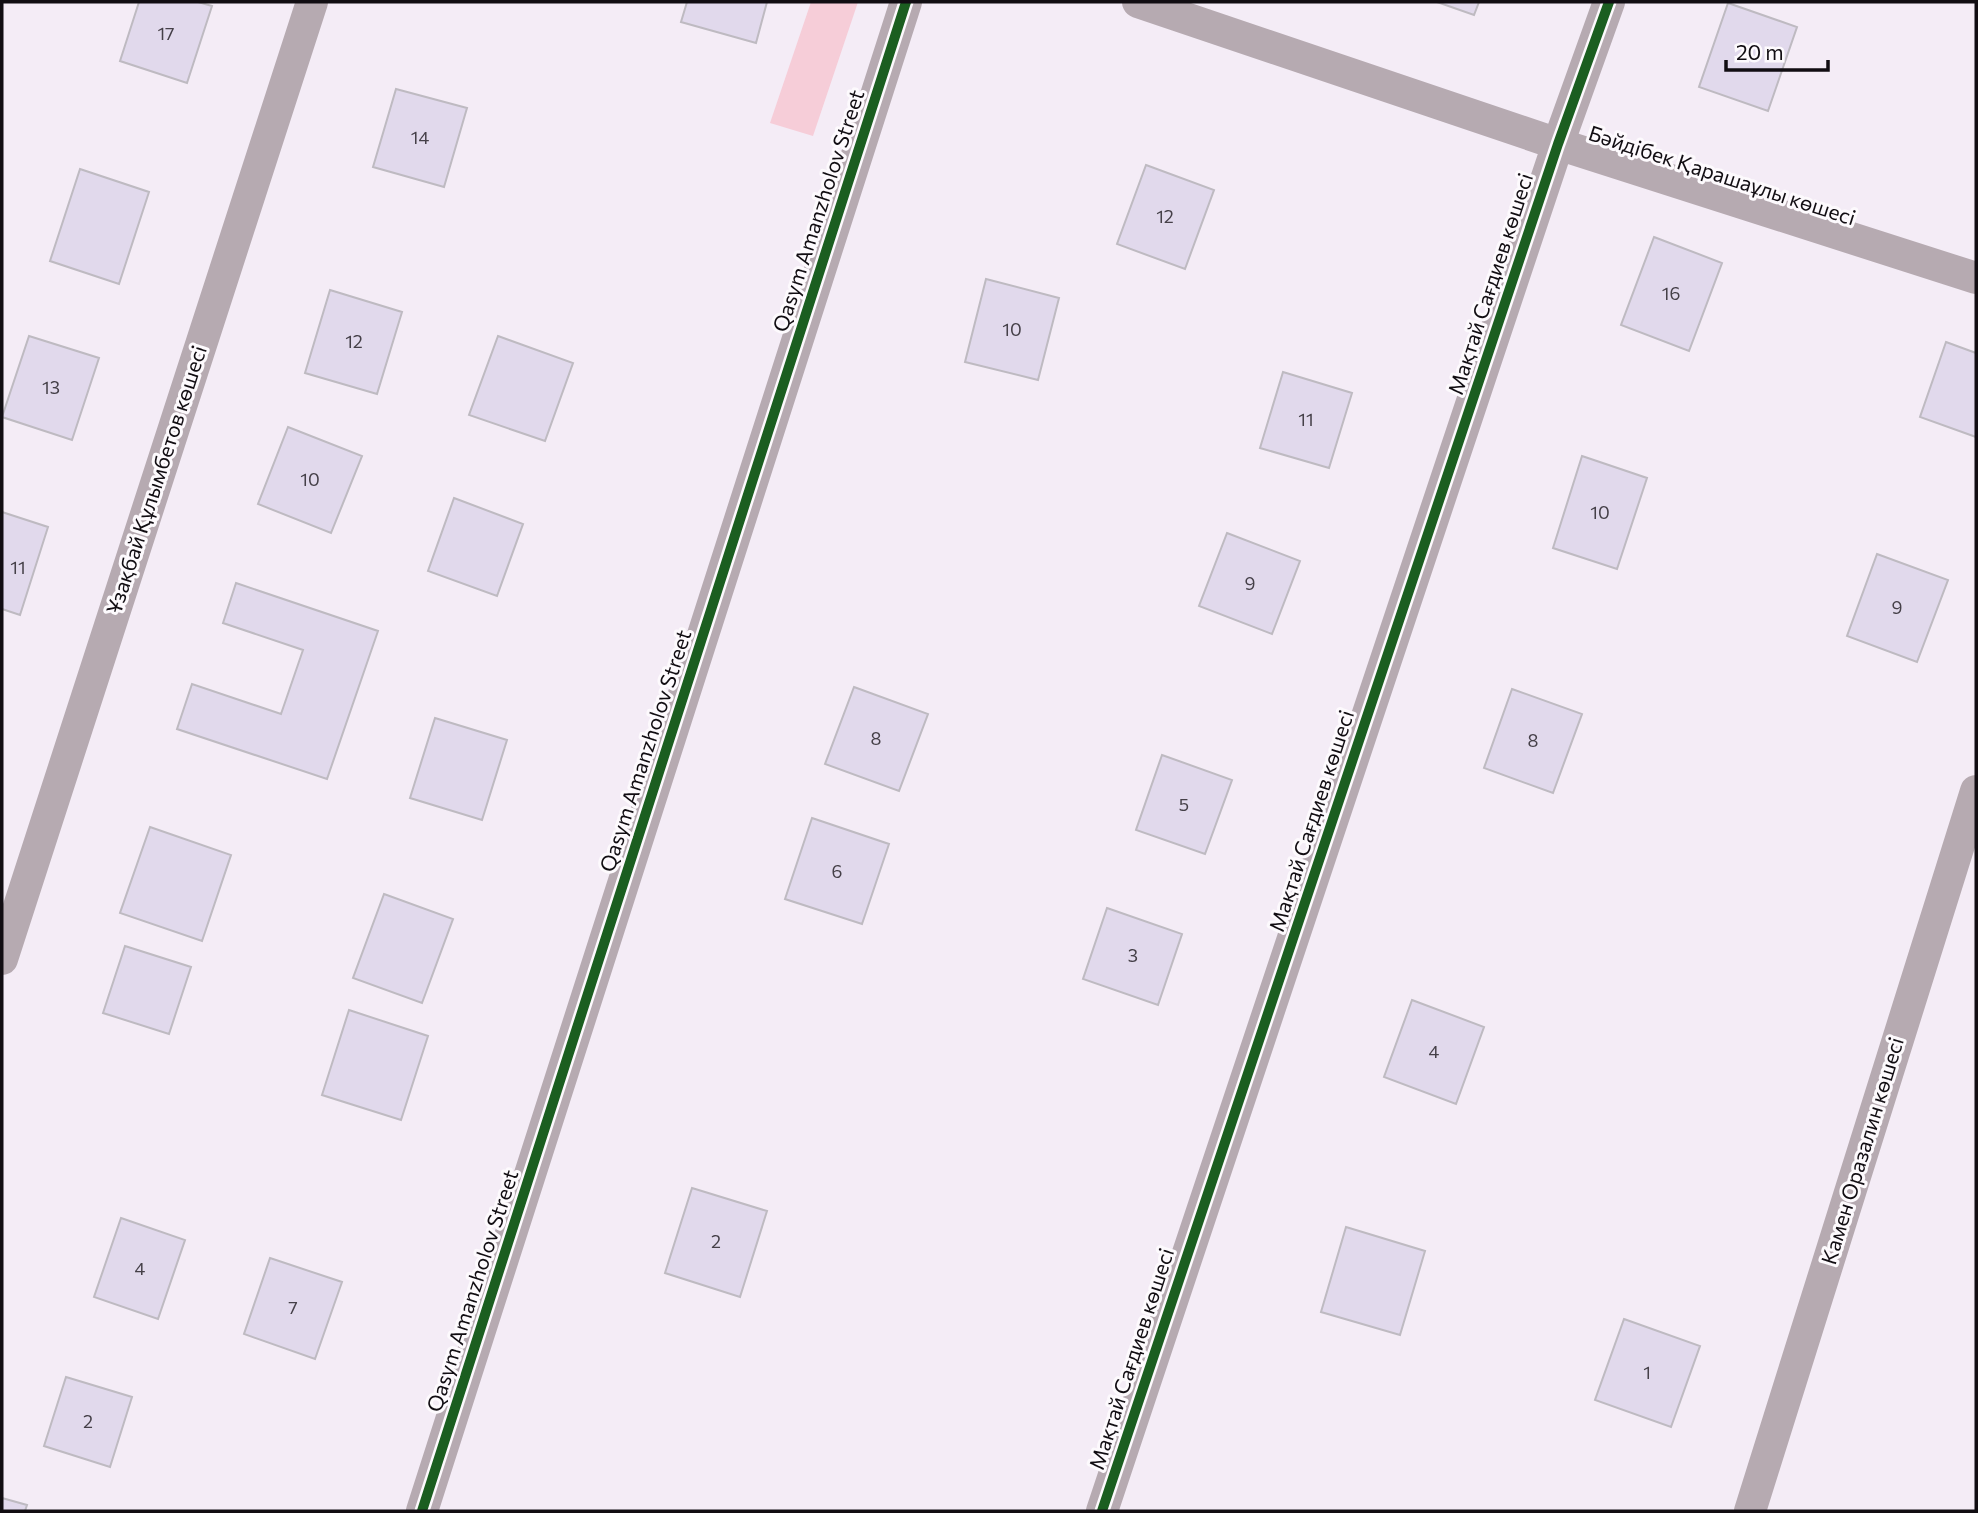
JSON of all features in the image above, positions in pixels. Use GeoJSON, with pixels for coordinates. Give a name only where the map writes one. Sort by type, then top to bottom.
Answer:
{"type":"FeatureCollection","features":[{"type":"Feature","properties":{"kind":"street","name":"Ұзақбай Құлымбетов көшесі"},"geometry":{"type":"LineString","coordinates":[[2,959],[312,2]]}},
{"type":"Feature","properties":{"kind":"street","name":"Qasym Amanzholov Street"},"geometry":{"type":"LineString","coordinates":[[422,1511],[906,2]]}},
{"type":"Feature","properties":{"kind":"street","name":"Бәйдібек Қарашаұлы көшесі"},"geometry":{"type":"LineString","coordinates":[[1138,2],[1558,144],[1976,278]]}},
{"type":"Feature","properties":{"kind":"street","name":"Мақтай Сағдиев көшесі"},"geometry":{"type":"LineString","coordinates":[[1102,1511],[1558,144],[1608,2]]}},
{"type":"Feature","properties":{"kind":"street","name":"Камен Оразалин көшесі"},"geometry":{"type":"LineString","coordinates":[[1750,1511],[1976,791]]}},
{"type":"Feature","properties":{"kind":"shaded area"},"geometry":{"type":"Polygon","coordinates":[[[811,2],[858,2],[813,136],[770,123],[811,2]]]}},
{"type":"Feature","properties":{"kind":"building"},"geometry":{"type":"Polygon","coordinates":[[[139,2],[198,2],[212,6],[187,83],[120,61],[139,2]]]}},
{"type":"Feature","properties":{"kind":"building"},"geometry":{"type":"Polygon","coordinates":[[[687,2],[767,2],[756,43],[681,22],[687,2]]]}},
{"type":"Feature","properties":{"kind":"building"},"geometry":{"type":"Polygon","coordinates":[[[1437,2],[1479,2],[1474,15],[1437,2]]]}},
{"type":"Feature","properties":{"kind":"building"},"geometry":{"type":"Polygon","coordinates":[[[1728,3],[1797,27],[1768,111],[1699,87],[1728,3]]]}},
{"type":"Feature","properties":{"kind":"building"},"geometry":{"type":"Polygon","coordinates":[[[396,89],[467,108],[444,187],[373,167],[396,89]]]}},
{"type":"Feature","properties":{"kind":"building"},"geometry":{"type":"Polygon","coordinates":[[[1146,165],[1214,190],[1185,269],[1117,244],[1146,165]]]}},
{"type":"Feature","properties":{"kind":"building"},"geometry":{"type":"Polygon","coordinates":[[[80,169],[149,192],[119,284],[50,261],[80,169]]]}},
{"type":"Feature","properties":{"kind":"building"},"geometry":{"type":"Polygon","coordinates":[[[1654,237],[1722,263],[1689,351],[1621,325],[1654,237]]]}},
{"type":"Feature","properties":{"kind":"building"},"geometry":{"type":"Polygon","coordinates":[[[986,279],[1059,298],[1038,380],[965,362],[986,279]]]}},
{"type":"Feature","properties":{"kind":"building"},"geometry":{"type":"Polygon","coordinates":[[[330,290],[402,312],[377,394],[305,373],[330,290]]]}},
{"type":"Feature","properties":{"kind":"building"},"geometry":{"type":"Polygon","coordinates":[[[29,336],[99,358],[72,440],[2,417],[29,336]]]}},
{"type":"Feature","properties":{"kind":"building"},"geometry":{"type":"Polygon","coordinates":[[[498,336],[573,363],[545,441],[469,415],[498,336]]]}},
{"type":"Feature","properties":{"kind":"building"},"geometry":{"type":"Polygon","coordinates":[[[1946,342],[1976,353],[1976,437],[1920,417],[1946,342]]]}},
{"type":"Feature","properties":{"kind":"building"},"geometry":{"type":"Polygon","coordinates":[[[1283,372],[1352,393],[1329,468],[1260,448],[1283,372]]]}},
{"type":"Feature","properties":{"kind":"building"},"geometry":{"type":"Polygon","coordinates":[[[288,427],[362,456],[331,533],[258,504],[288,427]]]}},
{"type":"Feature","properties":{"kind":"building"},"geometry":{"type":"Polygon","coordinates":[[[1582,456],[1647,478],[1617,569],[1553,548],[1582,456]]]}},
{"type":"Feature","properties":{"kind":"building"},"geometry":{"type":"Polygon","coordinates":[[[454,498],[523,524],[497,596],[428,571],[454,498]]]}},
{"type":"Feature","properties":{"kind":"building"},"geometry":{"type":"Polygon","coordinates":[[[2,512],[48,527],[20,615],[2,609],[2,512]]]}},
{"type":"Feature","properties":{"kind":"building"},"geometry":{"type":"Polygon","coordinates":[[[1227,533],[1300,561],[1272,634],[1199,606],[1227,533]]]}},
{"type":"Feature","properties":{"kind":"building"},"geometry":{"type":"Polygon","coordinates":[[[1877,554],[1948,580],[1917,662],[1847,636],[1877,554]]]}},
{"type":"Feature","properties":{"kind":"building"},"geometry":{"type":"Polygon","coordinates":[[[236,583],[378,631],[327,779],[177,729],[192,684],[281,714],[303,650],[223,623],[236,583]]]}},
{"type":"Feature","properties":{"kind":"building"},"geometry":{"type":"Polygon","coordinates":[[[854,687],[928,714],[899,791],[825,764],[854,687]]]}},
{"type":"Feature","properties":{"kind":"building"},"geometry":{"type":"Polygon","coordinates":[[[1512,689],[1582,714],[1553,793],[1484,768],[1512,689]]]}},
{"type":"Feature","properties":{"kind":"building"},"geometry":{"type":"Polygon","coordinates":[[[435,718],[507,740],[482,820],[410,798],[435,718]]]}},
{"type":"Feature","properties":{"kind":"building"},"geometry":{"type":"Polygon","coordinates":[[[1162,755],[1232,780],[1205,854],[1136,830],[1162,755]]]}},
{"type":"Feature","properties":{"kind":"building"},"geometry":{"type":"Polygon","coordinates":[[[812,818],[889,844],[862,924],[785,899],[812,818]]]}},
{"type":"Feature","properties":{"kind":"building"},"geometry":{"type":"Polygon","coordinates":[[[150,827],[231,855],[202,941],[120,913],[150,827]]]}},
{"type":"Feature","properties":{"kind":"building"},"geometry":{"type":"Polygon","coordinates":[[[384,894],[453,919],[422,1003],[353,978],[384,894]]]}},
{"type":"Feature","properties":{"kind":"building"},"geometry":{"type":"Polygon","coordinates":[[[1107,908],[1182,934],[1158,1005],[1083,979],[1107,908]]]}},
{"type":"Feature","properties":{"kind":"building"},"geometry":{"type":"Polygon","coordinates":[[[125,946],[191,967],[169,1034],[103,1013],[125,946]]]}},
{"type":"Feature","properties":{"kind":"building"},"geometry":{"type":"Polygon","coordinates":[[[1412,1000],[1484,1027],[1456,1104],[1384,1077],[1412,1000]]]}},
{"type":"Feature","properties":{"kind":"building"},"geometry":{"type":"Polygon","coordinates":[[[349,1010],[428,1036],[401,1120],[322,1095],[349,1010]]]}},
{"type":"Feature","properties":{"kind":"building"},"geometry":{"type":"Polygon","coordinates":[[[692,1188],[767,1211],[740,1297],[665,1273],[692,1188]]]}},
{"type":"Feature","properties":{"kind":"building"},"geometry":{"type":"Polygon","coordinates":[[[121,1218],[185,1240],[158,1319],[94,1297],[121,1218]]]}},
{"type":"Feature","properties":{"kind":"building"},"geometry":{"type":"Polygon","coordinates":[[[1346,1227],[1425,1251],[1400,1335],[1321,1312],[1346,1227]]]}},
{"type":"Feature","properties":{"kind":"building"},"geometry":{"type":"Polygon","coordinates":[[[270,1258],[342,1282],[315,1359],[244,1334],[270,1258]]]}},
{"type":"Feature","properties":{"kind":"building"},"geometry":{"type":"Polygon","coordinates":[[[1624,1319],[1700,1346],[1671,1427],[1595,1400],[1624,1319]]]}},
{"type":"Feature","properties":{"kind":"building"},"geometry":{"type":"Polygon","coordinates":[[[66,1377],[132,1397],[110,1467],[44,1446],[66,1377]]]}},
{"type":"Feature","properties":{"kind":"building"},"geometry":{"type":"Polygon","coordinates":[[[2,1498],[27,1505],[25,1511],[2,1511],[2,1498]]]}},
{"type":"Feature","properties":{"kind":"cycle path"},"geometry":{"type":"LineString","coordinates":[[422,1511],[906,2]]}},
{"type":"Feature","properties":{"kind":"cycle path"},"geometry":{"type":"LineString","coordinates":[[1102,1511],[1558,144],[1609,2]]}}]}
